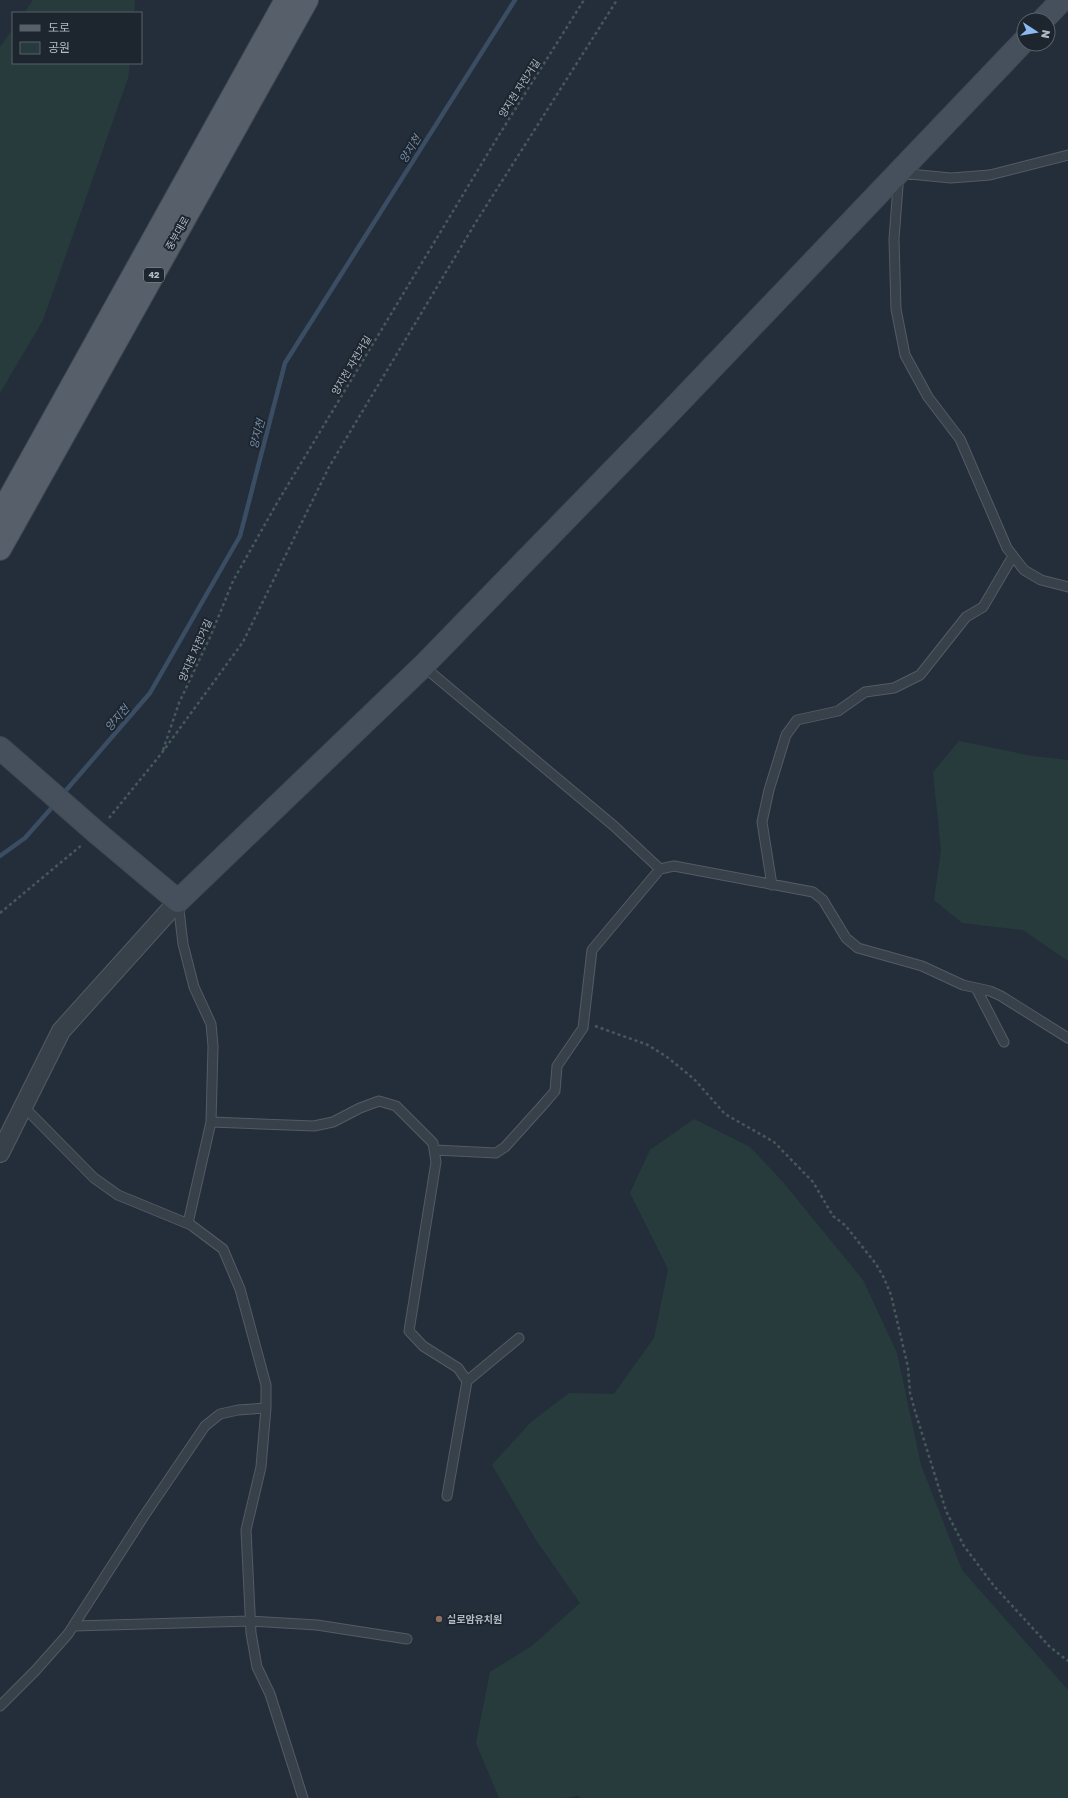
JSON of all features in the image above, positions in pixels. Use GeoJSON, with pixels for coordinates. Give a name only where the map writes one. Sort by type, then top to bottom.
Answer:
{"type":"FeatureCollection","features":[{"type":"Feature","properties":{"kind":"main road","name":"중부대로"},"geometry":{"type":"LineString","coordinates":[[0,516],[286,0]]}},
{"type":"Feature","properties":{"kind":"main road","name":"중부대로"},"geometry":{"type":"LineString","coordinates":[[0,549],[307,0]]}},
{"type":"Feature","properties":{"kind":"street"},"geometry":{"type":"LineString","coordinates":[[1051,12],[1062,0]]}},
{"type":"Feature","properties":{"kind":"street"},"geometry":{"type":"LineString","coordinates":[[0,1153],[61,1031],[178,901],[423,666],[899,173],[1016,49]]}},
{"type":"Feature","properties":{"kind":"street"},"geometry":{"type":"LineString","coordinates":[[0,748],[178,901]]}},
{"type":"Feature","properties":{"kind":"lane"},"geometry":{"type":"LineString","coordinates":[[1068,155],[990,176],[951,178],[899,173],[894,240],[896,309],[905,354],[928,397],[960,438],[1007,548],[1024,570],[1041,580],[1068,587]]}},
{"type":"Feature","properties":{"kind":"lane"},"geometry":{"type":"LineString","coordinates":[[772,884],[762,822],[769,790],[786,735],[797,720],[838,711],[864,692],[894,688],[920,675],[966,617],[983,607],[1013,556]]}},
{"type":"Feature","properties":{"kind":"lane"},"geometry":{"type":"LineString","coordinates":[[423,666],[614,826],[660,869]]}},
{"type":"Feature","properties":{"kind":"lane"},"geometry":{"type":"LineString","coordinates":[[435,1150],[496,1153],[505,1147],[555,1091],[557,1066],[583,1028],[592,950],[660,869],[674,866],[813,892],[823,900],[846,938],[858,948],[922,966],[963,985],[1001,996],[1068,1038]]}},
{"type":"Feature","properties":{"kind":"lane"},"geometry":{"type":"LineString","coordinates":[[178,901],[182,944],[194,987],[211,1024],[213,1046],[211,1122],[188,1223]]}},
{"type":"Feature","properties":{"kind":"lane"},"geometry":{"type":"LineString","coordinates":[[976,988],[1004,1042]]}},
{"type":"Feature","properties":{"kind":"lane"},"geometry":{"type":"LineString","coordinates":[[211,1122],[314,1126],[333,1122],[360,1108],[379,1101],[396,1106],[433,1143],[436,1162],[409,1331],[423,1346],[458,1368],[468,1381]]}},
{"type":"Feature","properties":{"kind":"lane"},"geometry":{"type":"LineString","coordinates":[[23,1106],[94,1178],[118,1195],[188,1223],[223,1249],[240,1289],[266,1385],[267,1418],[261,1467],[246,1530],[250,1621],[257,1667],[270,1694],[303,1798]]}},
{"type":"Feature","properties":{"kind":"lane"},"geometry":{"type":"LineString","coordinates":[[447,1496],[468,1381],[519,1338]]}},
{"type":"Feature","properties":{"kind":"lane"},"geometry":{"type":"LineString","coordinates":[[0,1706],[36,1670],[74,1626],[144,1516],[205,1426],[220,1414],[238,1410],[266,1408]]}},
{"type":"Feature","properties":{"kind":"lane"},"geometry":{"type":"LineString","coordinates":[[74,1626],[250,1621],[317,1625],[407,1639]]}},
{"type":"Feature","properties":{"kind":"path","name":"양지천 자전거길"},"geometry":{"type":"LineString","coordinates":[[161,754],[179,703],[211,635],[233,581],[277,503],[499,135],[584,0]]}},
{"type":"Feature","properties":{"kind":"path"},"geometry":{"type":"LineString","coordinates":[[0,913],[93,829],[161,754],[243,642],[329,467],[476,222],[617,0]]}},
{"type":"Feature","properties":{"kind":"path"},"geometry":{"type":"LineString","coordinates":[[583,1022],[648,1045],[667,1057],[694,1079],[725,1114],[774,1142],[813,1182],[833,1216],[844,1225],[876,1264],[891,1295],[908,1367],[910,1393],[946,1511],[964,1546],[994,1586],[1050,1647],[1068,1661]]}},
{"type":"Feature","properties":{"kind":"green space"},"geometry":{"type":"Polygon","coordinates":[[[33,0],[135,0],[134,12],[25,12],[33,0]]]}},
{"type":"Feature","properties":{"kind":"green space"},"geometry":{"type":"Polygon","coordinates":[[[12,30],[12,64],[130,64],[128,78],[43,320],[0,393],[0,47],[12,30]]]}},
{"type":"Feature","properties":{"kind":"green space"},"geometry":{"type":"Polygon","coordinates":[[[959,741],[1032,756],[1068,760],[1068,961],[1023,930],[962,923],[934,900],[941,850],[933,772],[959,741]]]}},
{"type":"Feature","properties":{"kind":"green space"},"geometry":{"type":"Polygon","coordinates":[[[694,1119],[750,1147],[782,1181],[863,1280],[897,1353],[921,1465],[962,1570],[1068,1690],[1068,1798],[580,1798],[578,1796],[565,1798],[499,1798],[476,1743],[490,1672],[532,1646],[580,1603],[536,1540],[492,1465],[530,1423],[569,1393],[614,1394],[654,1338],[668,1269],[630,1193],[650,1150],[694,1119]]]}},
{"type":"Feature","properties":{"kind":"waterway","name":"양지천"},"geometry":{"type":"LineString","coordinates":[[62,795],[150,693],[240,536],[285,363],[515,0]]}},
{"type":"Feature","properties":{"kind":"waterway","name":"양지천"},"geometry":{"type":"LineString","coordinates":[[0,856],[25,838],[55,804]]}},
{"type":"Feature","properties":{"kind":"place","name":"실로암유치원"},"geometry":{"type":"Point","coordinates":[439,1619]}}]}
